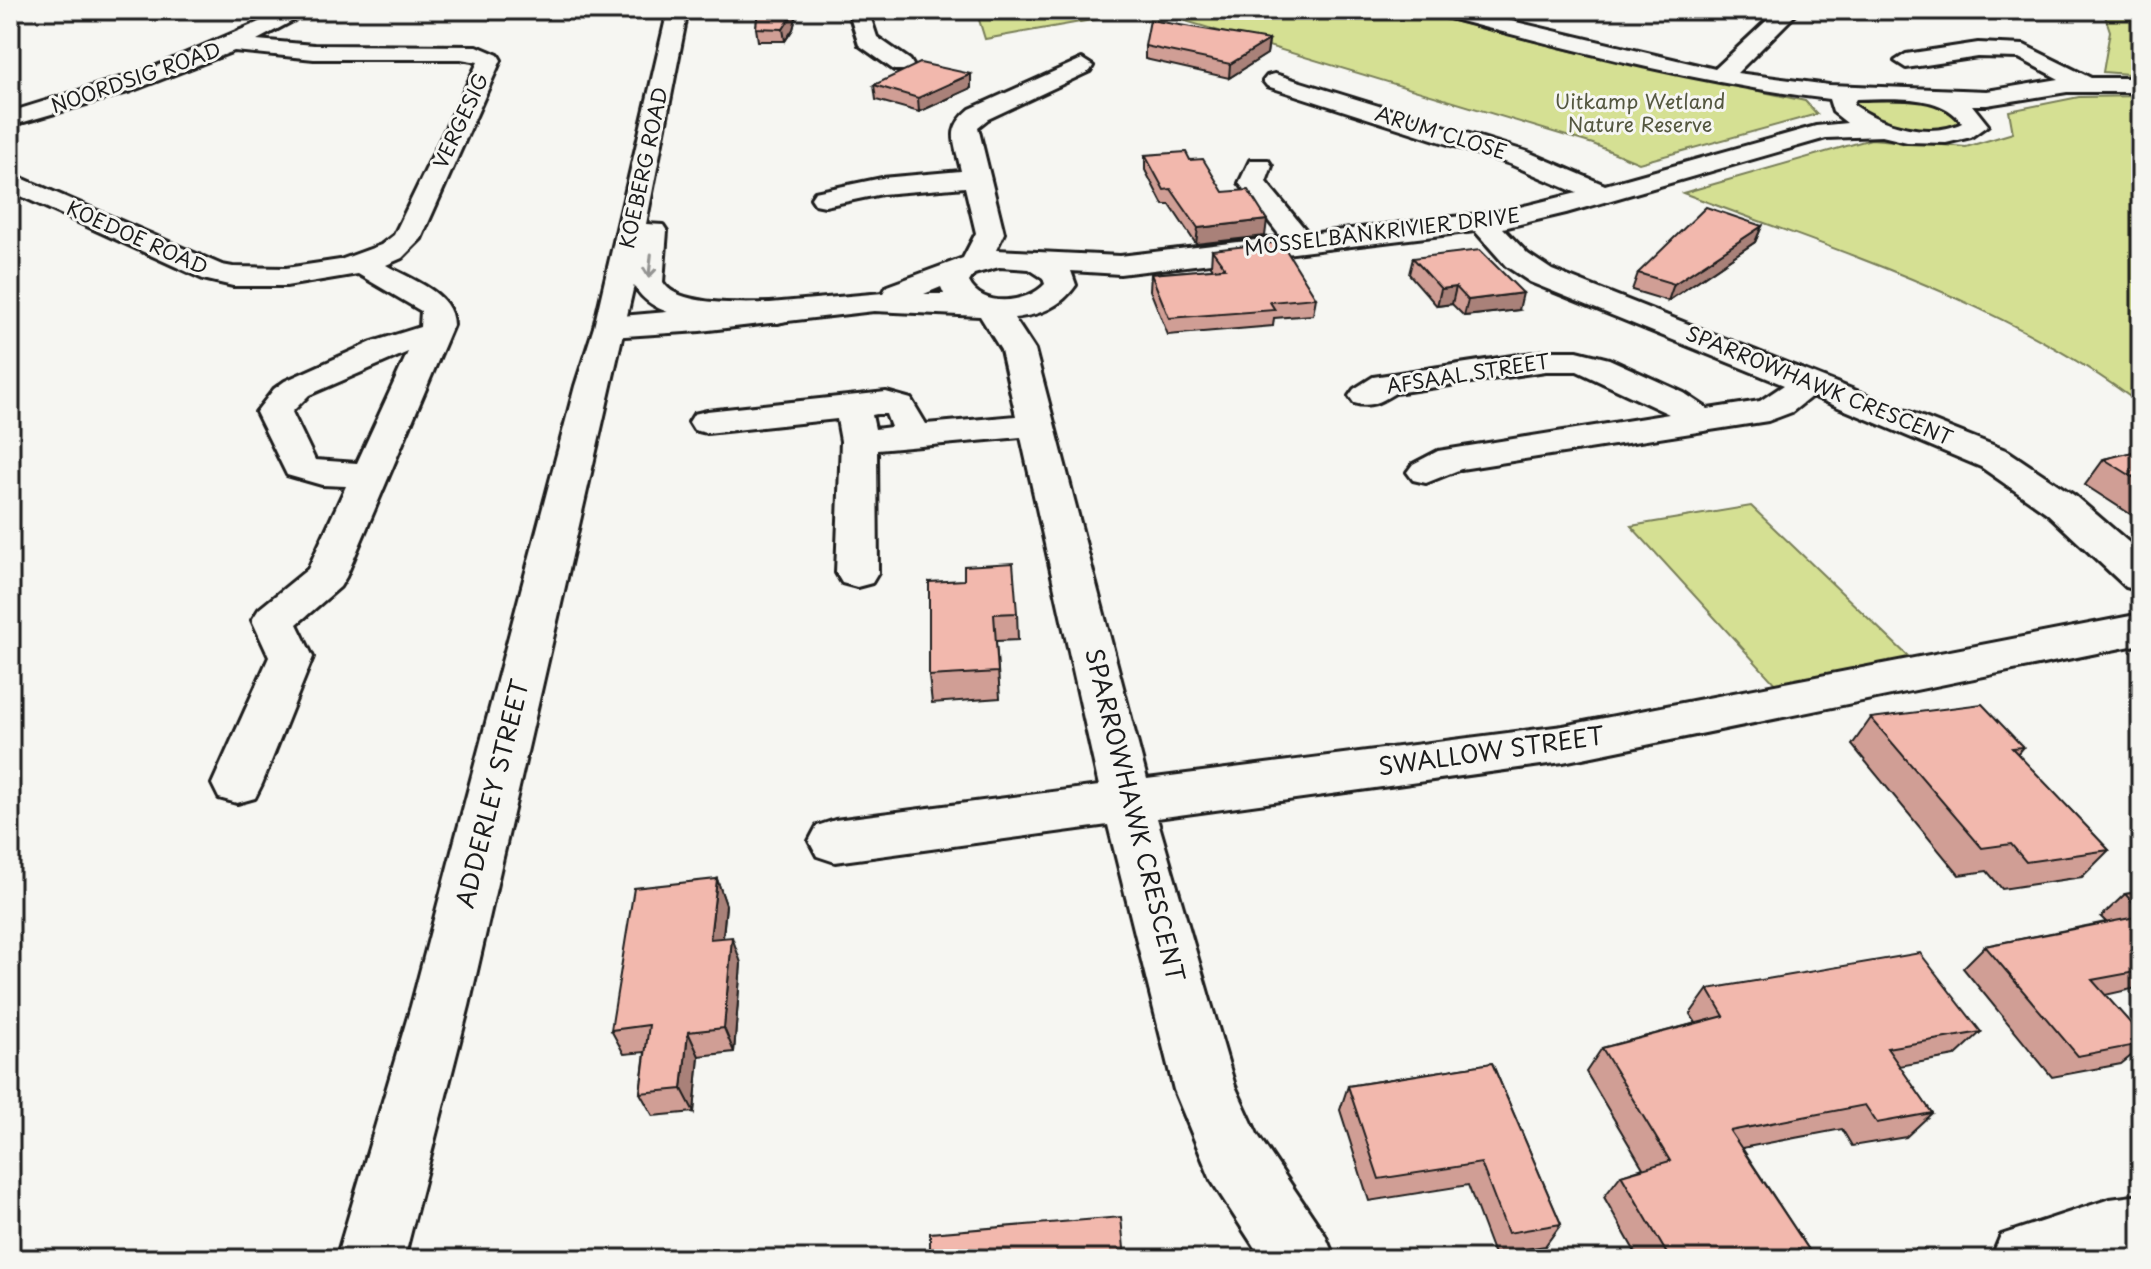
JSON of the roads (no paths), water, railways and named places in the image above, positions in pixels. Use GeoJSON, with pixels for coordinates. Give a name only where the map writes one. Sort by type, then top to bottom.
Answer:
{"type":"FeatureCollection","features":[{"type":"Feature","properties":{"kind":"street","name":"NOORDSIG ROAD"},"geometry":{"type":"LineString","coordinates":[[10,119],[123,86],[235,45],[303,10]]}},
{"type":"Feature","properties":{"kind":"street"},"geometry":{"type":"LineString","coordinates":[[678,10],[686,10]]}},
{"type":"Feature","properties":{"kind":"street","name":"KOEBERG ROAD"},"geometry":{"type":"LineString","coordinates":[[610,327],[678,10]]}},
{"type":"Feature","properties":{"kind":"street"},"geometry":{"type":"LineString","coordinates":[[858,10],[867,40],[902,65]]}},
{"type":"Feature","properties":{"kind":"street"},"geometry":{"type":"LineString","coordinates":[[1441,10],[1585,47],[1730,67],[1766,84],[1846,105],[1893,91],[1979,107]]}},
{"type":"Feature","properties":{"kind":"street"},"geometry":{"type":"LineString","coordinates":[[1503,26],[1527,10]]}},
{"type":"Feature","properties":{"kind":"street"},"geometry":{"type":"LineString","coordinates":[[1730,67],[1790,10]]}},
{"type":"Feature","properties":{"kind":"street"},"geometry":{"type":"LineString","coordinates":[[1906,61],[2024,41],[2085,84]]}},
{"type":"Feature","properties":{"kind":"street","name":"VERGESIG"},"geometry":{"type":"LineString","coordinates":[[235,45],[314,52],[461,52],[477,53],[490,60],[406,239],[390,253],[363,265]]}},
{"type":"Feature","properties":{"kind":"street"},"geometry":{"type":"LineString","coordinates":[[1018,350],[1050,296],[1061,285],[1057,273],[1025,259],[990,233],[965,132],[969,121],[1082,66]]}},
{"type":"Feature","properties":{"kind":"street","name":"ARUM CLOSE"},"geometry":{"type":"LineString","coordinates":[[1275,81],[1519,158],[1603,194]]}},
{"type":"Feature","properties":{"kind":"street","name":"MOSSELBANKRIVIER DRIVE"},"geometry":{"type":"LineString","coordinates":[[874,302],[968,267],[1025,259],[1120,265],[1482,222],[1603,194],[1825,131],[1883,129],[1944,136],[1966,133],[1976,125],[1979,107],[2035,89],[2085,84],[2141,85]]}},
{"type":"Feature","properties":{"kind":"street","name":"MOSSELBANKRIVIER DRIVE"},"geometry":{"type":"LineString","coordinates":[[1825,131],[1846,105],[1883,129]]}},
{"type":"Feature","properties":{"kind":"street"},"geometry":{"type":"LineString","coordinates":[[1259,166],[1252,183],[1301,243]]}},
{"type":"Feature","properties":{"kind":"street"},"geometry":{"type":"LineString","coordinates":[[825,198],[866,186],[977,178]]}},
{"type":"Feature","properties":{"kind":"street","name":"KOEDOE ROAD"},"geometry":{"type":"LineString","coordinates":[[10,181],[223,276],[252,278],[363,265]]}},
{"type":"Feature","properties":{"kind":"street"},"geometry":{"type":"LineString","coordinates":[[639,199],[654,204],[656,209],[648,282],[655,296],[679,306],[699,309],[778,313]]}},
{"type":"Feature","properties":{"kind":"street","name":"SPARROWHAWK CRESCENT"},"geometry":{"type":"LineString","coordinates":[[1482,222],[1517,260],[1541,276],[2007,464],[2053,498],[2141,577]]}},
{"type":"Feature","properties":{"kind":"street"},"geometry":{"type":"LineString","coordinates":[[983,306],[954,288],[954,282],[968,267],[990,233]]}},
{"type":"Feature","properties":{"kind":"street"},"geometry":{"type":"LineString","coordinates":[[237,784],[291,657],[274,620],[325,577],[438,318],[433,305],[363,265]]}},
{"type":"Feature","properties":{"kind":"street","name":"MOSSELBANKRIVIER DRIVE"},"geometry":{"type":"LineString","coordinates":[[610,327],[874,302],[1013,309],[1120,265]]}},
{"type":"Feature","properties":{"kind":"street","name":"SPARROWHAWK CRESCENT"},"geometry":{"type":"LineString","coordinates":[[983,306],[1018,350],[1128,803],[1205,1090],[1218,1124],[1241,1168],[1301,1259]]}},
{"type":"Feature","properties":{"kind":"street","name":"ADDERLEY STREET"},"geometry":{"type":"LineString","coordinates":[[370,1259],[440,1006],[592,386],[610,327]]}},
{"type":"Feature","properties":{"kind":"street"},"geometry":{"type":"LineString","coordinates":[[368,475],[331,475],[309,472],[300,467],[274,412],[297,388],[384,349],[433,333]]}},
{"type":"Feature","properties":{"kind":"street","name":"AFSAAL STREET"},"geometry":{"type":"LineString","coordinates":[[1366,396],[1385,384],[1569,360],[1597,366],[1629,380],[1672,400],[1701,420]]}},
{"type":"Feature","properties":{"kind":"street"},"geometry":{"type":"LineString","coordinates":[[1426,472],[1451,459],[1768,410],[1780,405],[1808,382]]}},
{"type":"Feature","properties":{"kind":"street"},"geometry":{"type":"LineString","coordinates":[[707,422],[856,424],[911,435],[1037,425]]}},
{"type":"Feature","properties":{"kind":"street"},"geometry":{"type":"LineString","coordinates":[[856,424],[857,573]]}},
{"type":"Feature","properties":{"kind":"street","name":"SWALLOW STREET"},"geometry":{"type":"LineString","coordinates":[[835,841],[1563,744],[2141,629]]}},
{"type":"Feature","properties":{"kind":"street"},"geometry":{"type":"LineString","coordinates":[[2025,1259],[2110,1232],[2141,1228]]}},
{"type":"Feature","properties":{"kind":"park label","name":"Uitkamp Wetland Nature Reserve"},"geometry":{"type":"Point","coordinates":[1640,114]}}]}
